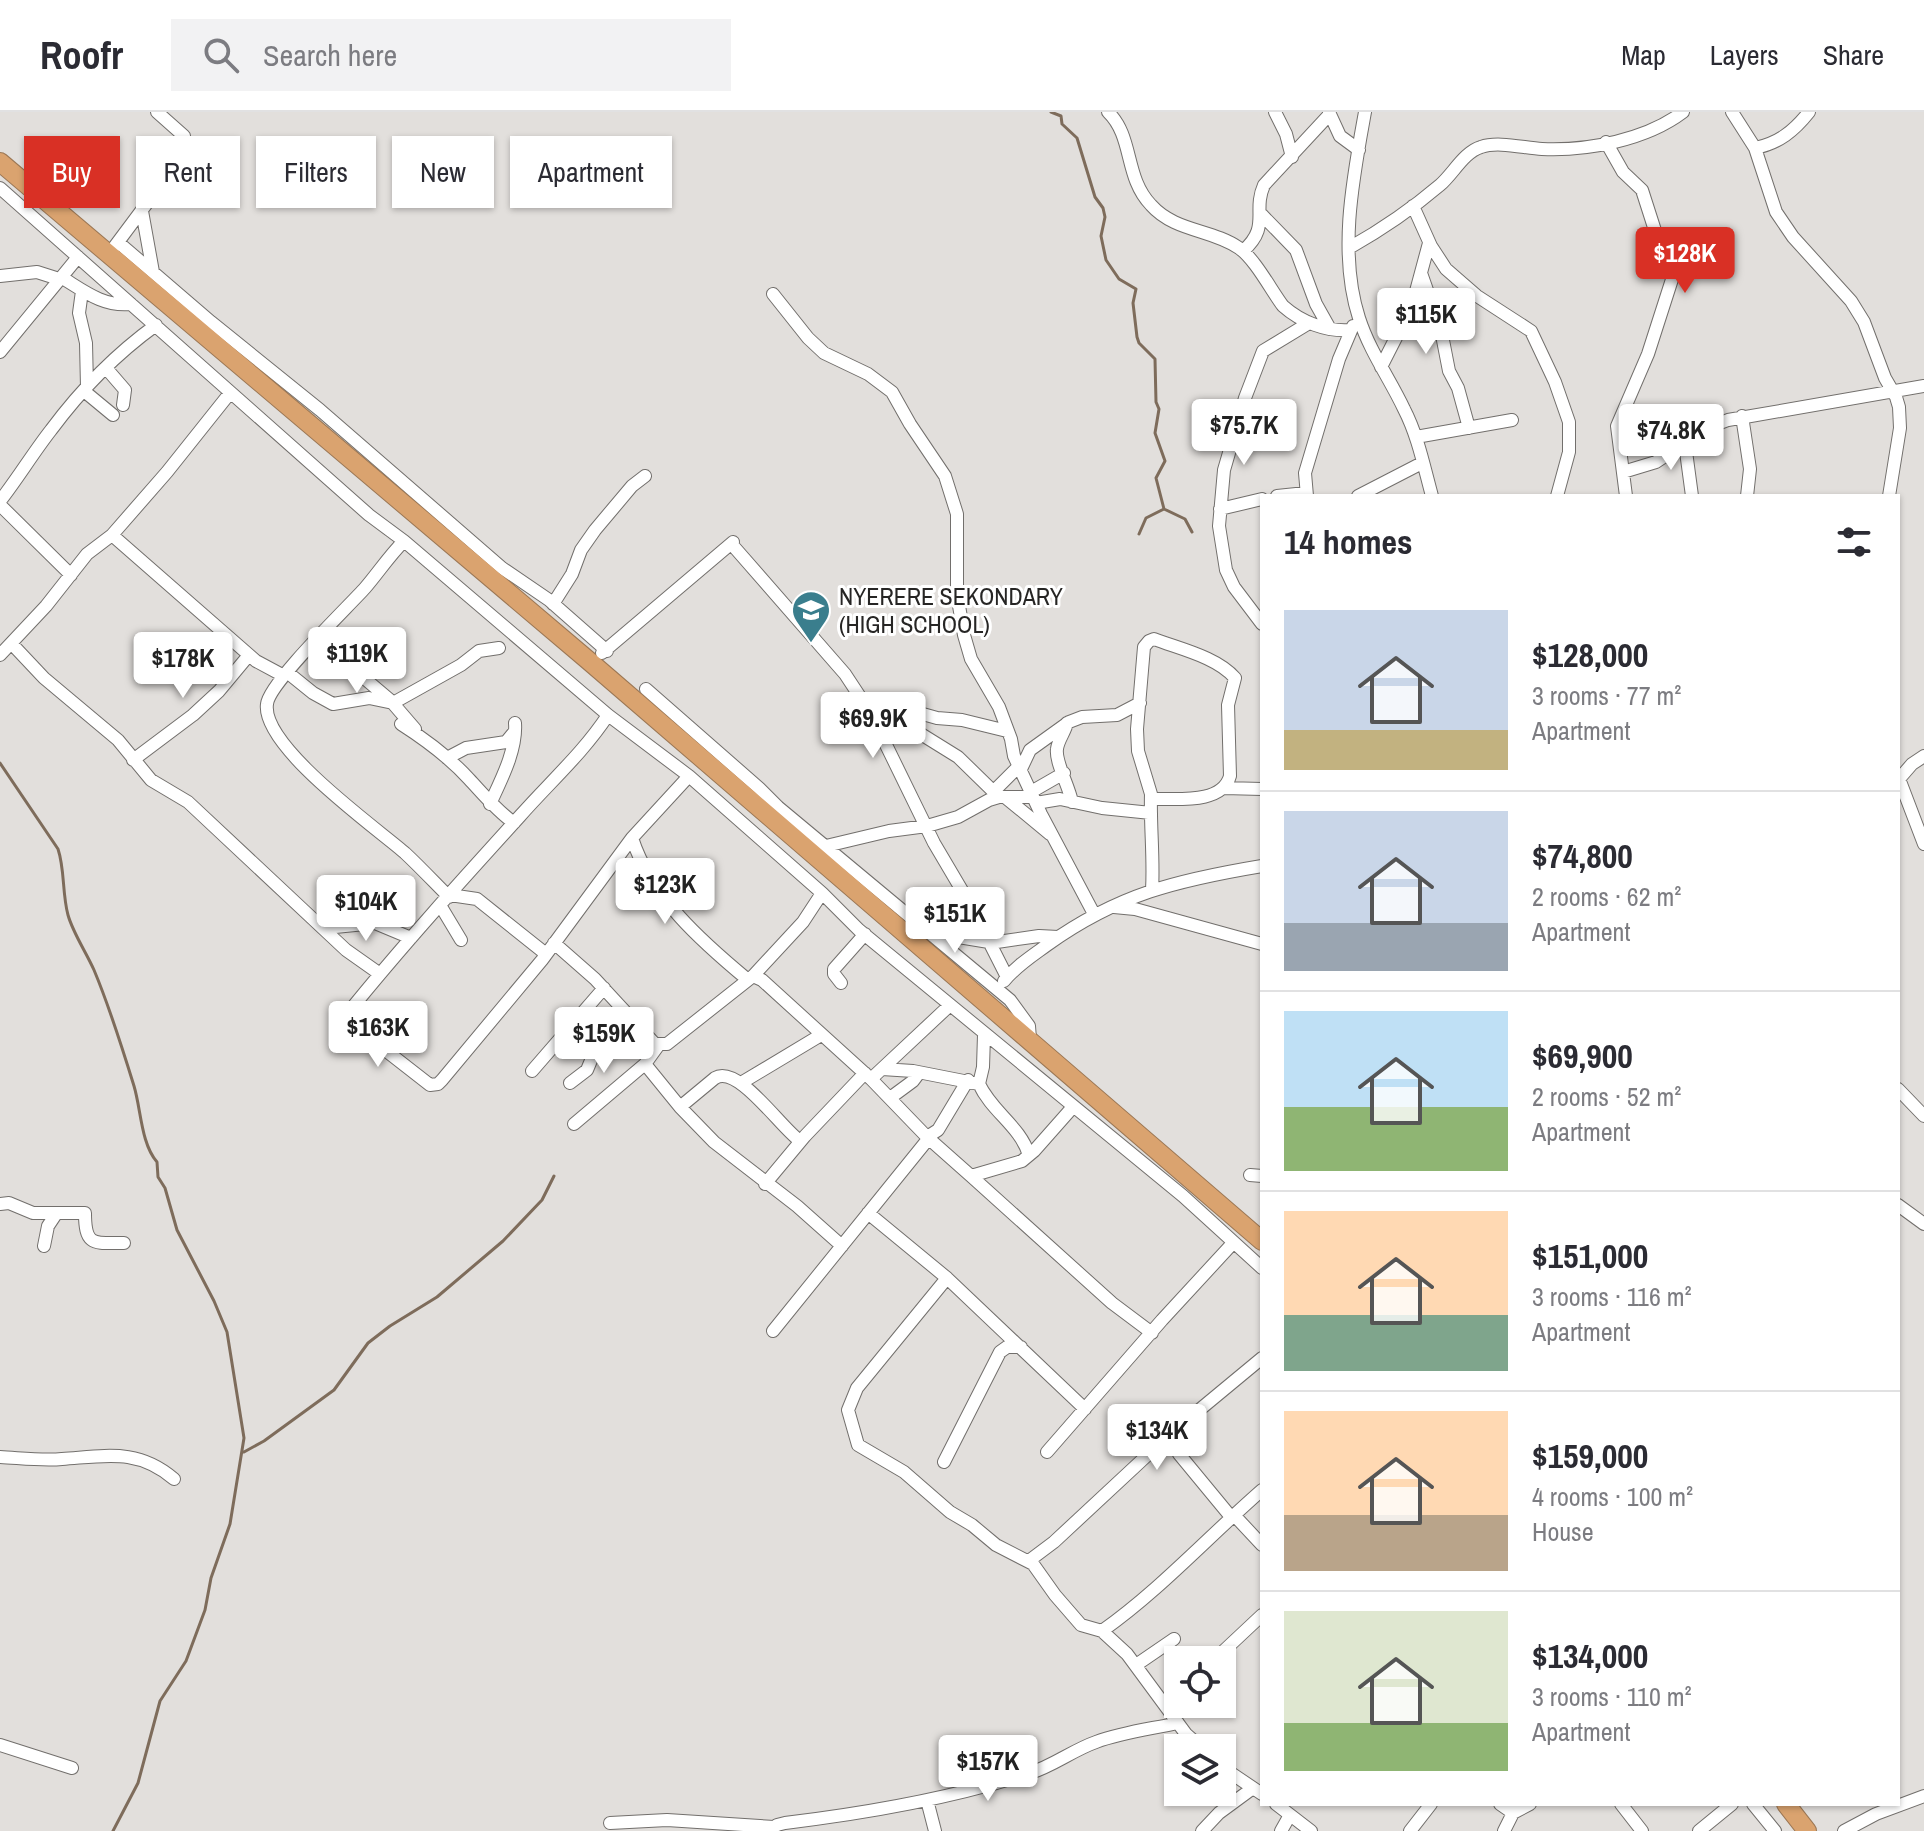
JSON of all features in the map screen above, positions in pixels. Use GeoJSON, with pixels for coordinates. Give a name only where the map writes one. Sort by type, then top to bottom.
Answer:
{"type":"FeatureCollection","features":[{"type":"Feature","properties":{"kind":"highway"},"geometry":{"type":"LineString","coordinates":[[0,162],[112,248],[1030,1039],[1189,1189],[1225,1209],[1260,1239]]}},
{"type":"Feature","properties":{"kind":"highway"},"geometry":{"type":"LineString","coordinates":[[1788,1806],[1807,1831]]}},
{"type":"Feature","properties":{"kind":"street"},"geometry":{"type":"LineString","coordinates":[[157,112],[173,117],[184,136],[184,148],[180,159],[112,248],[153,272],[502,568],[553,604],[607,651]]}},
{"type":"Feature","properties":{"kind":"street"},"geometry":{"type":"LineString","coordinates":[[1108,112],[1122,131],[1134,177],[1154,209],[1176,223],[1243,251],[1283,306],[1309,323],[1330,329],[1351,330]]}},
{"type":"Feature","properties":{"kind":"street"},"geometry":{"type":"LineString","coordinates":[[1275,112],[1286,134],[1292,157]]}},
{"type":"Feature","properties":{"kind":"street"},"geometry":{"type":"LineString","coordinates":[[1365,112],[1349,269],[1358,316],[1416,437],[1431,494]]}},
{"type":"Feature","properties":{"kind":"street"},"geometry":{"type":"LineString","coordinates":[[1349,248],[1413,206],[1481,146],[1549,149],[1606,142],[1650,130],[1670,122],[1683,112]]}},
{"type":"Feature","properties":{"kind":"street"},"geometry":{"type":"LineString","coordinates":[[1732,112],[1755,148],[1776,212],[1793,237],[1851,301],[1864,322],[1901,417],[1889,494]]}},
{"type":"Feature","properties":{"kind":"street"},"geometry":{"type":"LineString","coordinates":[[1755,148],[1783,138],[1809,112]]}},
{"type":"Feature","properties":{"kind":"street"},"geometry":{"type":"LineString","coordinates":[[1243,251],[1254,239],[1262,215],[1260,199],[1264,185],[1329,113],[1340,136],[1359,150]]}},
{"type":"Feature","properties":{"kind":"street"},"geometry":{"type":"LineString","coordinates":[[1606,142],[1623,172],[1642,190],[1659,243],[1675,270],[1648,354],[1617,426],[1626,494]]}},
{"type":"Feature","properties":{"kind":"street"},"geometry":{"type":"LineString","coordinates":[[0,188],[369,515],[404,541],[608,715],[689,776],[949,1006],[1072,1108],[1189,1189],[1212,1224],[1260,1266]]}},
{"type":"Feature","properties":{"kind":"street"},"geometry":{"type":"LineString","coordinates":[[1413,206],[1429,243],[1446,269],[1477,296],[1531,331],[1555,382],[1569,422],[1569,452],[1558,494]]}},
{"type":"Feature","properties":{"kind":"street"},"geometry":{"type":"LineString","coordinates":[[142,211],[153,272]]}},
{"type":"Feature","properties":{"kind":"street"},"geometry":{"type":"LineString","coordinates":[[1262,215],[1296,250],[1316,304],[1330,329]]}},
{"type":"Feature","properties":{"kind":"street"},"geometry":{"type":"LineString","coordinates":[[1381,367],[1412,306],[1429,243]]}},
{"type":"Feature","properties":{"kind":"street"},"geometry":{"type":"LineString","coordinates":[[0,352],[78,257]]}},
{"type":"Feature","properties":{"kind":"street"},"geometry":{"type":"LineString","coordinates":[[0,276],[37,272],[60,278],[112,304],[131,304]]}},
{"type":"Feature","properties":{"kind":"street"},"geometry":{"type":"LineString","coordinates":[[1421,273],[1469,428]]}},
{"type":"Feature","properties":{"kind":"street"},"geometry":{"type":"LineString","coordinates":[[82,291],[79,313],[86,343],[86,389],[113,415]]}},
{"type":"Feature","properties":{"kind":"street"},"geometry":{"type":"LineString","coordinates":[[773,294],[824,353],[868,374],[892,392],[945,476],[957,514],[957,594],[971,659],[999,707],[1020,768],[1094,914]]}},
{"type":"Feature","properties":{"kind":"street"},"geometry":{"type":"LineString","coordinates":[[1306,494],[1305,473],[1339,359],[1358,316]]}},
{"type":"Feature","properties":{"kind":"street"},"geometry":{"type":"LineString","coordinates":[[1260,621],[1234,587],[1221,551],[1220,509],[1224,470],[1263,351],[1309,323]]}},
{"type":"Feature","properties":{"kind":"street"},"geometry":{"type":"LineString","coordinates":[[71,575],[0,503],[50,431],[86,389],[156,325]]}},
{"type":"Feature","properties":{"kind":"street"},"geometry":{"type":"LineString","coordinates":[[106,368],[125,390],[123,405]]}},
{"type":"Feature","properties":{"kind":"street"},"geometry":{"type":"LineString","coordinates":[[1623,472],[1656,462],[1707,428],[1742,416],[1924,386]]}},
{"type":"Feature","properties":{"kind":"street"},"geometry":{"type":"LineString","coordinates":[[0,655],[46,606],[87,554],[112,535],[208,424],[230,393]]}},
{"type":"Feature","properties":{"kind":"street"},"geometry":{"type":"LineString","coordinates":[[1742,416],[1750,469],[1747,494]]}},
{"type":"Feature","properties":{"kind":"street"},"geometry":{"type":"LineString","coordinates":[[1416,437],[1512,420]]}},
{"type":"Feature","properties":{"kind":"street"},"geometry":{"type":"LineString","coordinates":[[1685,444],[1692,494]]}},
{"type":"Feature","properties":{"kind":"street"},"geometry":{"type":"LineString","coordinates":[[1362,494],[1422,463]]}},
{"type":"Feature","properties":{"kind":"street"},"geometry":{"type":"LineString","coordinates":[[553,604],[595,530],[632,486],[645,476]]}},
{"type":"Feature","properties":{"kind":"street"},"geometry":{"type":"LineString","coordinates":[[1220,509],[1260,499]]}},
{"type":"Feature","properties":{"kind":"street"},"geometry":{"type":"LineString","coordinates":[[112,535],[138,561],[159,574],[249,655],[266,668],[286,674],[333,704],[369,698],[393,703],[461,665],[479,651],[499,648]]}},
{"type":"Feature","properties":{"kind":"street"},"geometry":{"type":"LineString","coordinates":[[404,541],[286,674],[269,697],[266,708],[284,743],[314,777],[358,817],[409,856],[446,899],[461,940]]}},
{"type":"Feature","properties":{"kind":"street"},"geometry":{"type":"LineString","coordinates":[[589,661],[607,651],[665,598],[734,545],[845,674],[866,706],[1007,977]]}},
{"type":"Feature","properties":{"kind":"street"},"geometry":{"type":"LineString","coordinates":[[318,639],[393,703],[418,735]]}},
{"type":"Feature","properties":{"kind":"street"},"geometry":{"type":"LineString","coordinates":[[1152,890],[1151,806],[1148,782],[1138,751],[1144,647],[1149,641],[1154,639],[1228,670],[1235,678],[1228,705],[1230,776],[1224,788]]}},
{"type":"Feature","properties":{"kind":"street"},"geometry":{"type":"LineString","coordinates":[[11,643],[30,666],[118,740],[151,780],[188,802],[239,853],[360,962],[380,974]]}},
{"type":"Feature","properties":{"kind":"street"},"geometry":{"type":"LineString","coordinates":[[133,760],[193,715],[219,691],[249,655]]}},
{"type":"Feature","properties":{"kind":"street"},"geometry":{"type":"LineString","coordinates":[[646,689],[997,990],[1022,1015],[1029,1026],[1030,1039]]}},
{"type":"Feature","properties":{"kind":"street"},"geometry":{"type":"LineString","coordinates":[[999,796],[1033,747],[1067,723],[1076,718],[1117,715],[1140,703]]}},
{"type":"Feature","properties":{"kind":"street"},"geometry":{"type":"LineString","coordinates":[[866,706],[884,706],[1007,731]]}},
{"type":"Feature","properties":{"kind":"street"},"geometry":{"type":"LineString","coordinates":[[884,706],[900,721],[958,757],[999,796],[1052,836]]}},
{"type":"Feature","properties":{"kind":"street"},"geometry":{"type":"LineString","coordinates":[[608,715],[589,744],[380,974],[347,1014],[348,1021],[432,1085],[442,1080],[546,954],[632,838],[689,776]]}},
{"type":"Feature","properties":{"kind":"street"},"geometry":{"type":"LineString","coordinates":[[1067,723],[1058,744],[1057,756],[1072,802]]}},
{"type":"Feature","properties":{"kind":"street"},"geometry":{"type":"LineString","coordinates":[[401,724],[447,758],[490,804],[514,823]]}},
{"type":"Feature","properties":{"kind":"street"},"geometry":{"type":"LineString","coordinates":[[447,758],[466,748],[506,742],[515,727],[513,749],[490,804]]}},
{"type":"Feature","properties":{"kind":"street"},"geometry":{"type":"LineString","coordinates":[[1033,747],[1057,756]]}},
{"type":"Feature","properties":{"kind":"street"},"geometry":{"type":"LineString","coordinates":[[1900,775],[1924,756]]}},
{"type":"Feature","properties":{"kind":"street"},"geometry":{"type":"LineString","coordinates":[[1034,797],[1064,773]]}},
{"type":"Feature","properties":{"kind":"street"},"geometry":{"type":"LineString","coordinates":[[1900,781],[1920,818],[1924,844]]}},
{"type":"Feature","properties":{"kind":"street"},"geometry":{"type":"LineString","coordinates":[[826,846],[889,831],[927,826],[958,817],[999,796],[1151,806],[1211,795],[1224,788],[1260,789]]}},
{"type":"Feature","properties":{"kind":"street"},"geometry":{"type":"LineString","coordinates":[[632,838],[640,863],[687,925],[750,978],[762,980],[868,1076],[971,1176],[1112,1303],[1152,1333]]}},
{"type":"Feature","properties":{"kind":"street"},"geometry":{"type":"LineString","coordinates":[[997,990],[1007,977],[1058,937],[1094,914],[1152,890],[1200,876],[1260,866]]}},
{"type":"Feature","properties":{"kind":"street"},"geometry":{"type":"LineString","coordinates":[[574,1124],[645,1064],[658,1046],[667,1044],[750,978],[803,922],[822,893]]}},
{"type":"Feature","properties":{"kind":"street"},"geometry":{"type":"LineString","coordinates":[[446,899],[477,899],[546,954]]}},
{"type":"Feature","properties":{"kind":"street"},"geometry":{"type":"LineString","coordinates":[[1111,907],[1135,909],[1260,943]]}},
{"type":"Feature","properties":{"kind":"street"},"geometry":{"type":"LineString","coordinates":[[325,928],[375,923],[411,938]]}},
{"type":"Feature","properties":{"kind":"street"},"geometry":{"type":"LineString","coordinates":[[925,931],[990,942],[1058,937]]}},
{"type":"Feature","properties":{"kind":"street"},"geometry":{"type":"LineString","coordinates":[[841,983],[834,969],[865,934]]}},
{"type":"Feature","properties":{"kind":"street"},"geometry":{"type":"LineString","coordinates":[[554,943],[604,988],[658,1046]]}},
{"type":"Feature","properties":{"kind":"street"},"geometry":{"type":"LineString","coordinates":[[532,1071],[604,988]]}},
{"type":"Feature","properties":{"kind":"street"},"geometry":{"type":"LineString","coordinates":[[765,1184],[800,1141],[868,1076],[882,1069],[949,1006]]}},
{"type":"Feature","properties":{"kind":"street"},"geometry":{"type":"LineString","coordinates":[[569,1030],[588,1048],[592,1058],[587,1070],[570,1083]]}},
{"type":"Feature","properties":{"kind":"street"},"geometry":{"type":"LineString","coordinates":[[741,1083],[821,1035]]}},
{"type":"Feature","properties":{"kind":"street"},"geometry":{"type":"LineString","coordinates":[[773,1331],[974,1082],[983,1067],[984,1035]]}},
{"type":"Feature","properties":{"kind":"street"},"geometry":{"type":"LineString","coordinates":[[645,1064],[714,1142],[797,1206],[842,1246]]}},
{"type":"Feature","properties":{"kind":"street"},"geometry":{"type":"LineString","coordinates":[[882,1069],[974,1082],[1018,1132],[1029,1155]]}},
{"type":"Feature","properties":{"kind":"street"},"geometry":{"type":"LineString","coordinates":[[890,1098],[919,1073]]}},
{"type":"Feature","properties":{"kind":"street"},"geometry":{"type":"LineString","coordinates":[[680,1107],[722,1074],[733,1076],[800,1141]]}},
{"type":"Feature","properties":{"kind":"street"},"geometry":{"type":"LineString","coordinates":[[1900,1091],[1924,1116]]}},
{"type":"Feature","properties":{"kind":"street"},"geometry":{"type":"LineString","coordinates":[[971,1176],[1022,1161],[1072,1108]]}},
{"type":"Feature","properties":{"kind":"street"},"geometry":{"type":"LineString","coordinates":[[2,1203],[33,1213],[85,1213],[85,1231],[89,1238],[104,1244],[124,1243]]}},
{"type":"Feature","properties":{"kind":"street"},"geometry":{"type":"LineString","coordinates":[[1900,1206],[1924,1224]]}},
{"type":"Feature","properties":{"kind":"street"},"geometry":{"type":"LineString","coordinates":[[1212,1224],[1225,1209]]}},
{"type":"Feature","properties":{"kind":"street"},"geometry":{"type":"LineString","coordinates":[[868,1213],[947,1278],[1085,1409]]}},
{"type":"Feature","properties":{"kind":"street"},"geometry":{"type":"LineString","coordinates":[[44,1246],[48,1226],[56,1214]]}},
{"type":"Feature","properties":{"kind":"street"},"geometry":{"type":"LineString","coordinates":[[1047,1452],[1233,1243]]}},
{"type":"Feature","properties":{"kind":"street"},"geometry":{"type":"LineString","coordinates":[[947,1278],[857,1388],[848,1410],[858,1445],[904,1472],[950,1512],[996,1545],[1030,1560],[1081,1625],[1102,1631],[1136,1665],[1190,1734]]}},
{"type":"Feature","properties":{"kind":"street"},"geometry":{"type":"LineString","coordinates":[[944,1462],[1000,1352],[1007,1347],[1021,1347]]}},
{"type":"Feature","properties":{"kind":"street"},"geometry":{"type":"LineString","coordinates":[[1030,1560],[1054,1542],[1169,1435],[1260,1360]]}},
{"type":"Feature","properties":{"kind":"street"},"geometry":{"type":"LineString","coordinates":[[1169,1435],[1179,1454],[1232,1516],[1260,1543]]}},
{"type":"Feature","properties":{"kind":"street"},"geometry":{"type":"LineString","coordinates":[[0,1457],[59,1460],[131,1456],[155,1464],[174,1479]]}},
{"type":"Feature","properties":{"kind":"street"},"geometry":{"type":"LineString","coordinates":[[1102,1631],[1196,1554],[1260,1492]]}},
{"type":"Feature","properties":{"kind":"street"},"geometry":{"type":"LineString","coordinates":[[1229,1646],[1260,1617]]}},
{"type":"Feature","properties":{"kind":"street"},"geometry":{"type":"LineString","coordinates":[[1136,1665],[1174,1639]]}},
{"type":"Feature","properties":{"kind":"street"},"geometry":{"type":"LineString","coordinates":[[610,1823],[667,1820],[773,1829],[785,1823],[863,1814],[1029,1773],[1094,1742],[1177,1720]]}},
{"type":"Feature","properties":{"kind":"street"},"geometry":{"type":"LineString","coordinates":[[0,1745],[72,1768]]}},
{"type":"Feature","properties":{"kind":"street"},"geometry":{"type":"LineString","coordinates":[[1202,1831],[1219,1813],[1258,1791],[1236,1776]]}},
{"type":"Feature","properties":{"kind":"street"},"geometry":{"type":"LineString","coordinates":[[1900,1805],[1924,1796]]}},
{"type":"Feature","properties":{"kind":"street"},"geometry":{"type":"LineString","coordinates":[[927,1800],[935,1831]]}},
{"type":"Feature","properties":{"kind":"street"},"geometry":{"type":"LineString","coordinates":[[1410,1831],[1429,1806]]}},
{"type":"Feature","properties":{"kind":"street"},"geometry":{"type":"LineString","coordinates":[[1503,1806],[1513,1813]]}},
{"type":"Feature","properties":{"kind":"street"},"geometry":{"type":"LineString","coordinates":[[1504,1831],[1513,1813],[1526,1806]]}},
{"type":"Feature","properties":{"kind":"street"},"geometry":{"type":"LineString","coordinates":[[1623,1806],[1642,1831]]}},
{"type":"Feature","properties":{"kind":"street"},"geometry":{"type":"LineString","coordinates":[[1699,1831],[1730,1806]]}},
{"type":"Feature","properties":{"kind":"street"},"geometry":{"type":"LineString","coordinates":[[1755,1806],[1775,1831]]}},
{"type":"Feature","properties":{"kind":"street"},"geometry":{"type":"LineString","coordinates":[[1844,1831],[1897,1806]]}},
{"type":"Feature","properties":{"kind":"street"},"geometry":{"type":"LineString","coordinates":[[1281,1831],[1292,1811],[1311,1831]]}},
{"type":"Feature","properties":{"kind":"waterway"},"geometry":{"type":"LineString","coordinates":[[1051,112],[1061,116],[1062,124],[1077,138],[1095,197],[1103,208],[1105,217],[1101,236],[1106,260],[1119,279],[1136,289],[1133,303],[1137,337],[1155,359],[1156,402],[1159,409],[1155,433],[1165,461],[1156,478],[1164,509]]}},
{"type":"Feature","properties":{"kind":"waterway"},"geometry":{"type":"LineString","coordinates":[[1139,534],[1146,518],[1164,509],[1185,519],[1192,532]]}},
{"type":"Feature","properties":{"kind":"waterway"},"geometry":{"type":"LineString","coordinates":[[0,763],[58,849],[68,915],[111,1013],[134,1086],[148,1146],[157,1162],[158,1177],[165,1188],[177,1230],[227,1332],[244,1438],[230,1524],[211,1578],[205,1610],[186,1661],[160,1701],[138,1783],[113,1831]]}},
{"type":"Feature","properties":{"kind":"waterway"},"geometry":{"type":"LineString","coordinates":[[244,1452],[334,1390],[368,1343],[437,1297],[503,1241],[542,1200],[554,1176]]}},
{"type":"Feature","properties":{"kind":"place","name":"NYERERE SEKONDARY (HIGH SCHOOL)"},"geometry":{"type":"Point","coordinates":[811,644]}}]}
